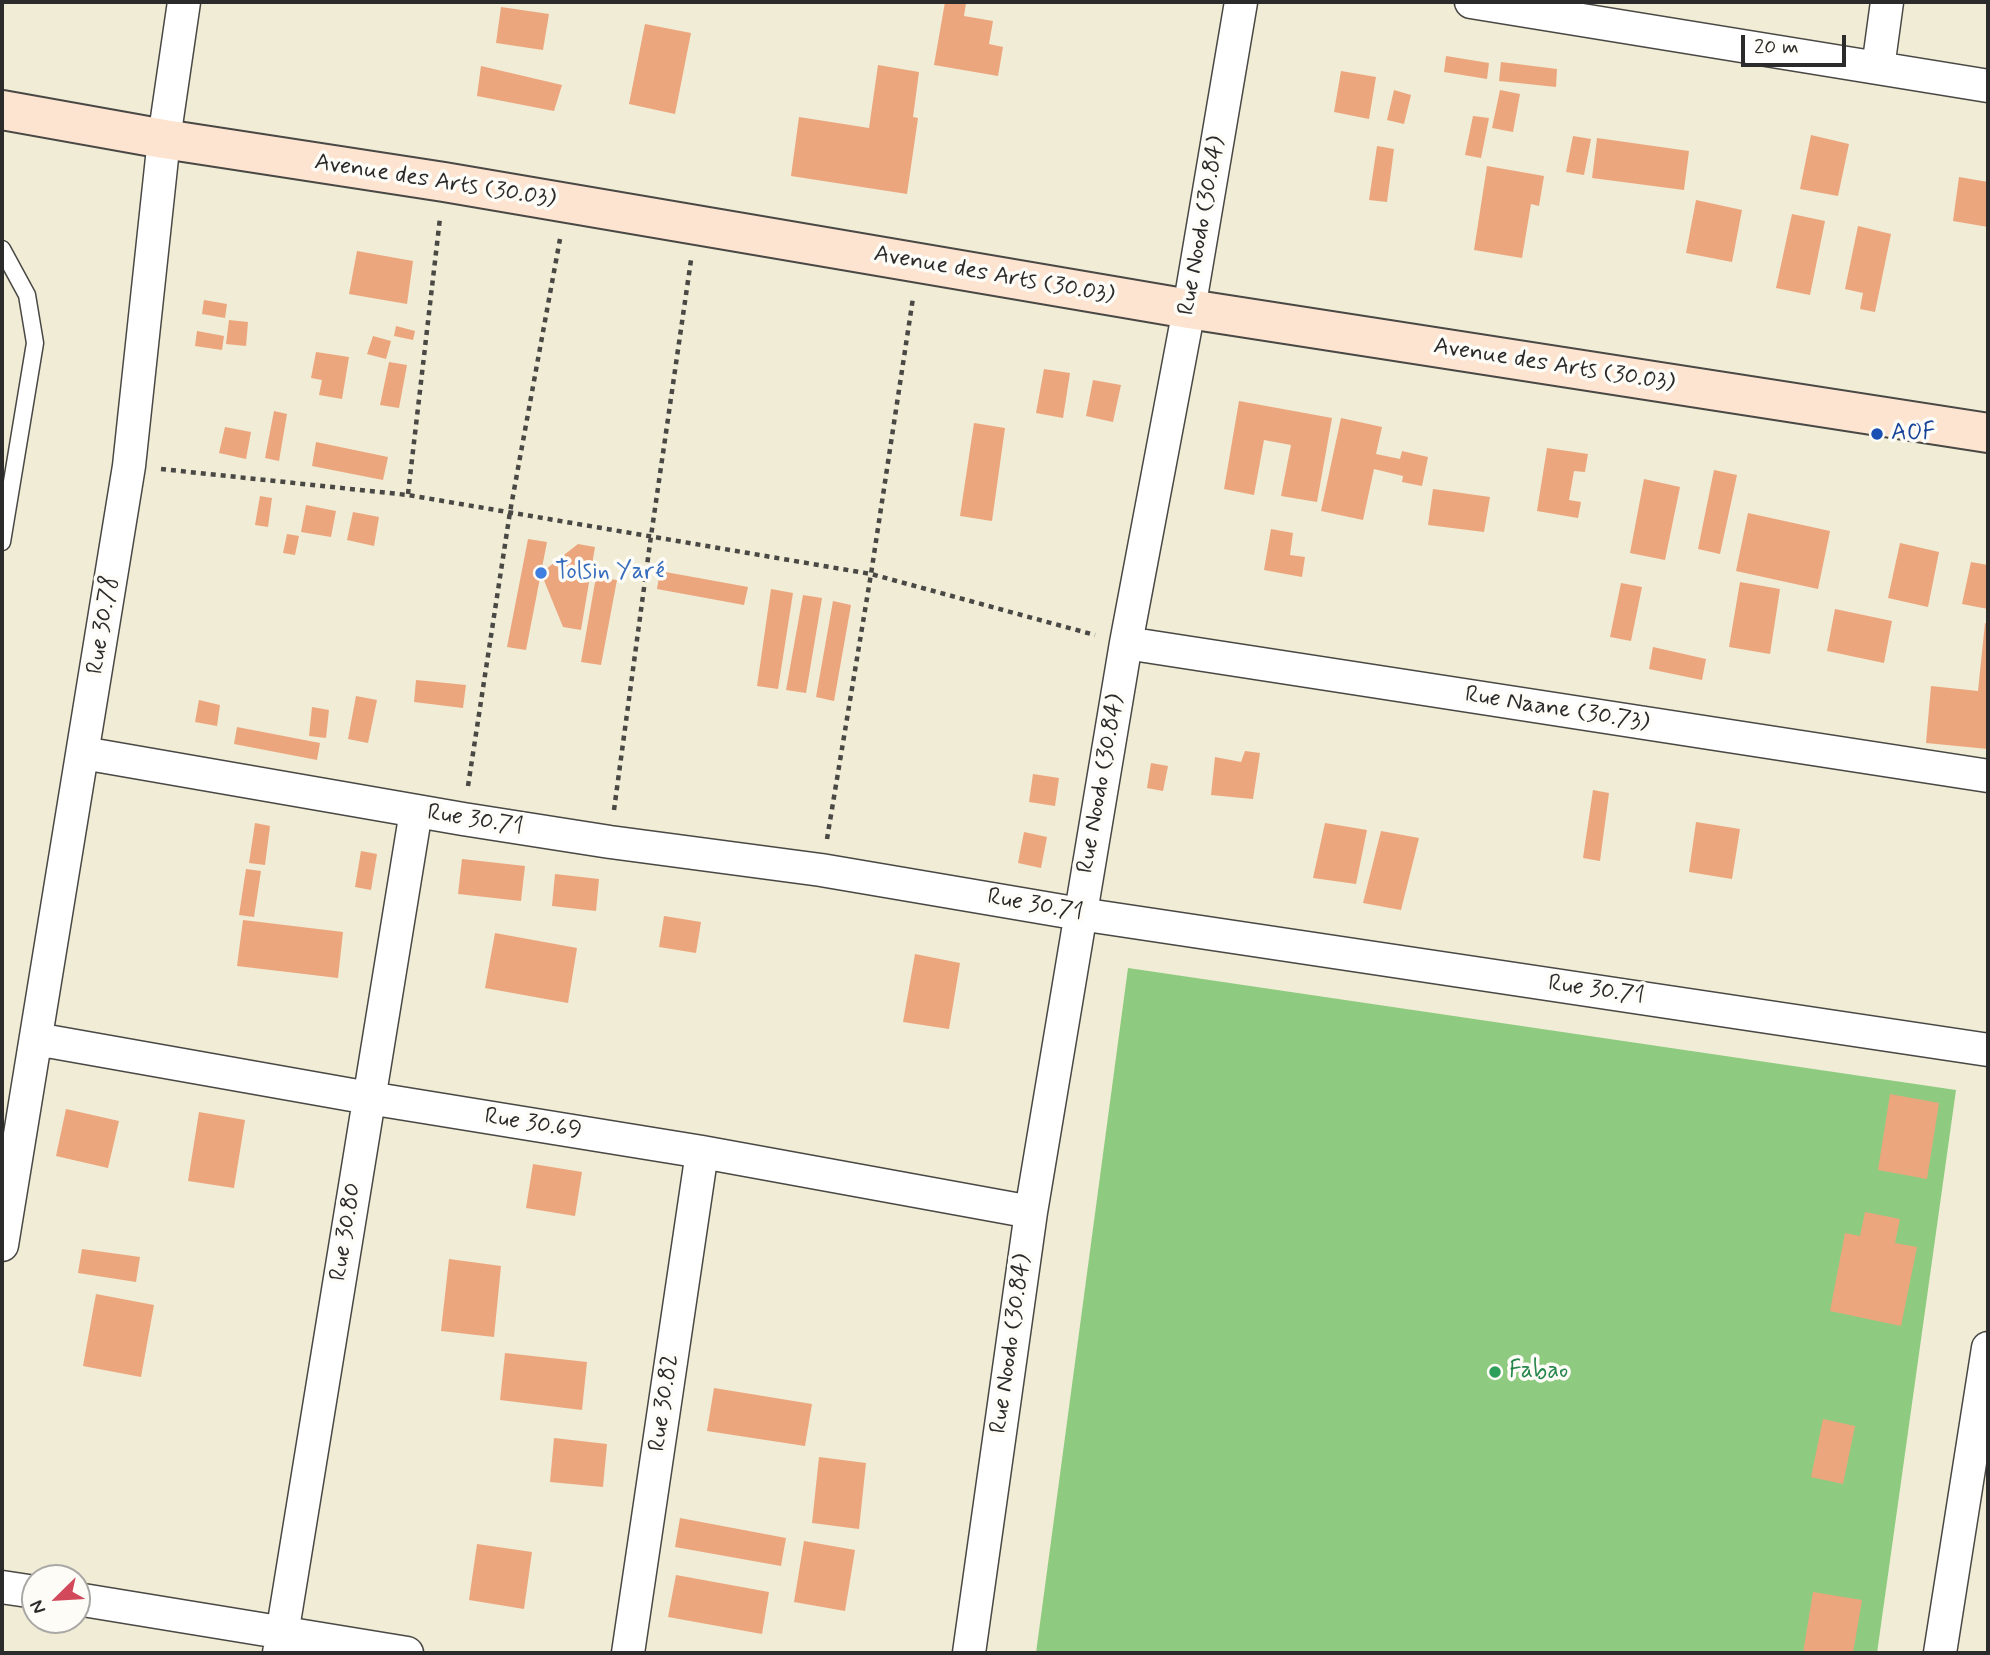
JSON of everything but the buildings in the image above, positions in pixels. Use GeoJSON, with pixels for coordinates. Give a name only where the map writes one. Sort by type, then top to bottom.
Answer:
{"type":"FeatureCollection","features":[{"type":"Feature","properties":{"kind":"street","name":"Rue 30.78"},"geometry":{"type":"LineString","coordinates":[[2,1245],[129,466],[164,139],[184,2]]}},
{"type":"Feature","properties":{"kind":"street","name":"Rue Noodo (30.84)"},"geometry":{"type":"LineString","coordinates":[[969,1653],[1031,1212],[1080,914],[1126,643],[1189,309],[1241,2]]}},
{"type":"Feature","properties":{"kind":"street"},"geometry":{"type":"LineString","coordinates":[[1471,2],[1563,9],[1988,86]]}},
{"type":"Feature","properties":{"kind":"street"},"geometry":{"type":"LineString","coordinates":[[1878,68],[1887,2]]}},
{"type":"Feature","properties":{"kind":"street","name":"Avenue des Arts (30.03)"},"geometry":{"type":"LineString","coordinates":[[2,110],[1189,309],[1988,433]]}},
{"type":"Feature","properties":{"kind":"street","name":"Rue Naane (30.73)"},"geometry":{"type":"LineString","coordinates":[[1126,643],[1988,776]]}},
{"type":"Feature","properties":{"kind":"street","name":"Rue 30.71"},"geometry":{"type":"LineString","coordinates":[[83,753],[610,842],[821,870],[1080,914],[1988,1050]]}},
{"type":"Feature","properties":{"kind":"street","name":"Rue 30.80"},"geometry":{"type":"LineString","coordinates":[[280,1643],[416,811]]}},
{"type":"Feature","properties":{"kind":"street","name":"Rue 30.69"},"geometry":{"type":"LineString","coordinates":[[36,1040],[1031,1212]]}},
{"type":"Feature","properties":{"kind":"street","name":"Rue 30.82"},"geometry":{"type":"LineString","coordinates":[[628,1653],[702,1153]]}},
{"type":"Feature","properties":{"kind":"street"},"geometry":{"type":"LineString","coordinates":[[1940,1653],[1988,1348]]}},
{"type":"Feature","properties":{"kind":"street"},"geometry":{"type":"LineString","coordinates":[[2,1587],[21,1590]]}},
{"type":"Feature","properties":{"kind":"street"},"geometry":{"type":"LineString","coordinates":[[91,1602],[280,1643],[407,1653]]}},
{"type":"Feature","properties":{"kind":"lane"},"geometry":{"type":"LineString","coordinates":[[2,249],[27,295],[35,343],[2,542]]}},
{"type":"Feature","properties":{"kind":"path"},"geometry":{"type":"LineString","coordinates":[[408,495],[444,182]]}},
{"type":"Feature","properties":{"kind":"path"},"geometry":{"type":"LineString","coordinates":[[463,819],[510,512],[566,203]]}},
{"type":"Feature","properties":{"kind":"path"},"geometry":{"type":"LineString","coordinates":[[610,842],[696,225]]}},
{"type":"Feature","properties":{"kind":"path"},"geometry":{"type":"LineString","coordinates":[[821,870],[871,574],[919,262]]}},
{"type":"Feature","properties":{"kind":"path"},"geometry":{"type":"LineString","coordinates":[[129,466],[408,495],[871,574],[1126,643]]}},
{"type":"Feature","properties":{"kind":"green space","name":"Fabao"},"geometry":{"type":"Polygon","coordinates":[[[1128,968],[1956,1090],[1877,1653],[1036,1653],[1128,968]]]}},
{"type":"Feature","properties":{"kind":"place","name":"AOF"},"geometry":{"type":"Point","coordinates":[1877,434]}},
{"type":"Feature","properties":{"kind":"place","name":"Tolsin Yaré"},"geometry":{"type":"Point","coordinates":[541,573]}},
{"type":"Feature","properties":{"kind":"place","name":"Fabao"},"geometry":{"type":"Point","coordinates":[1495,1372]}}]}
